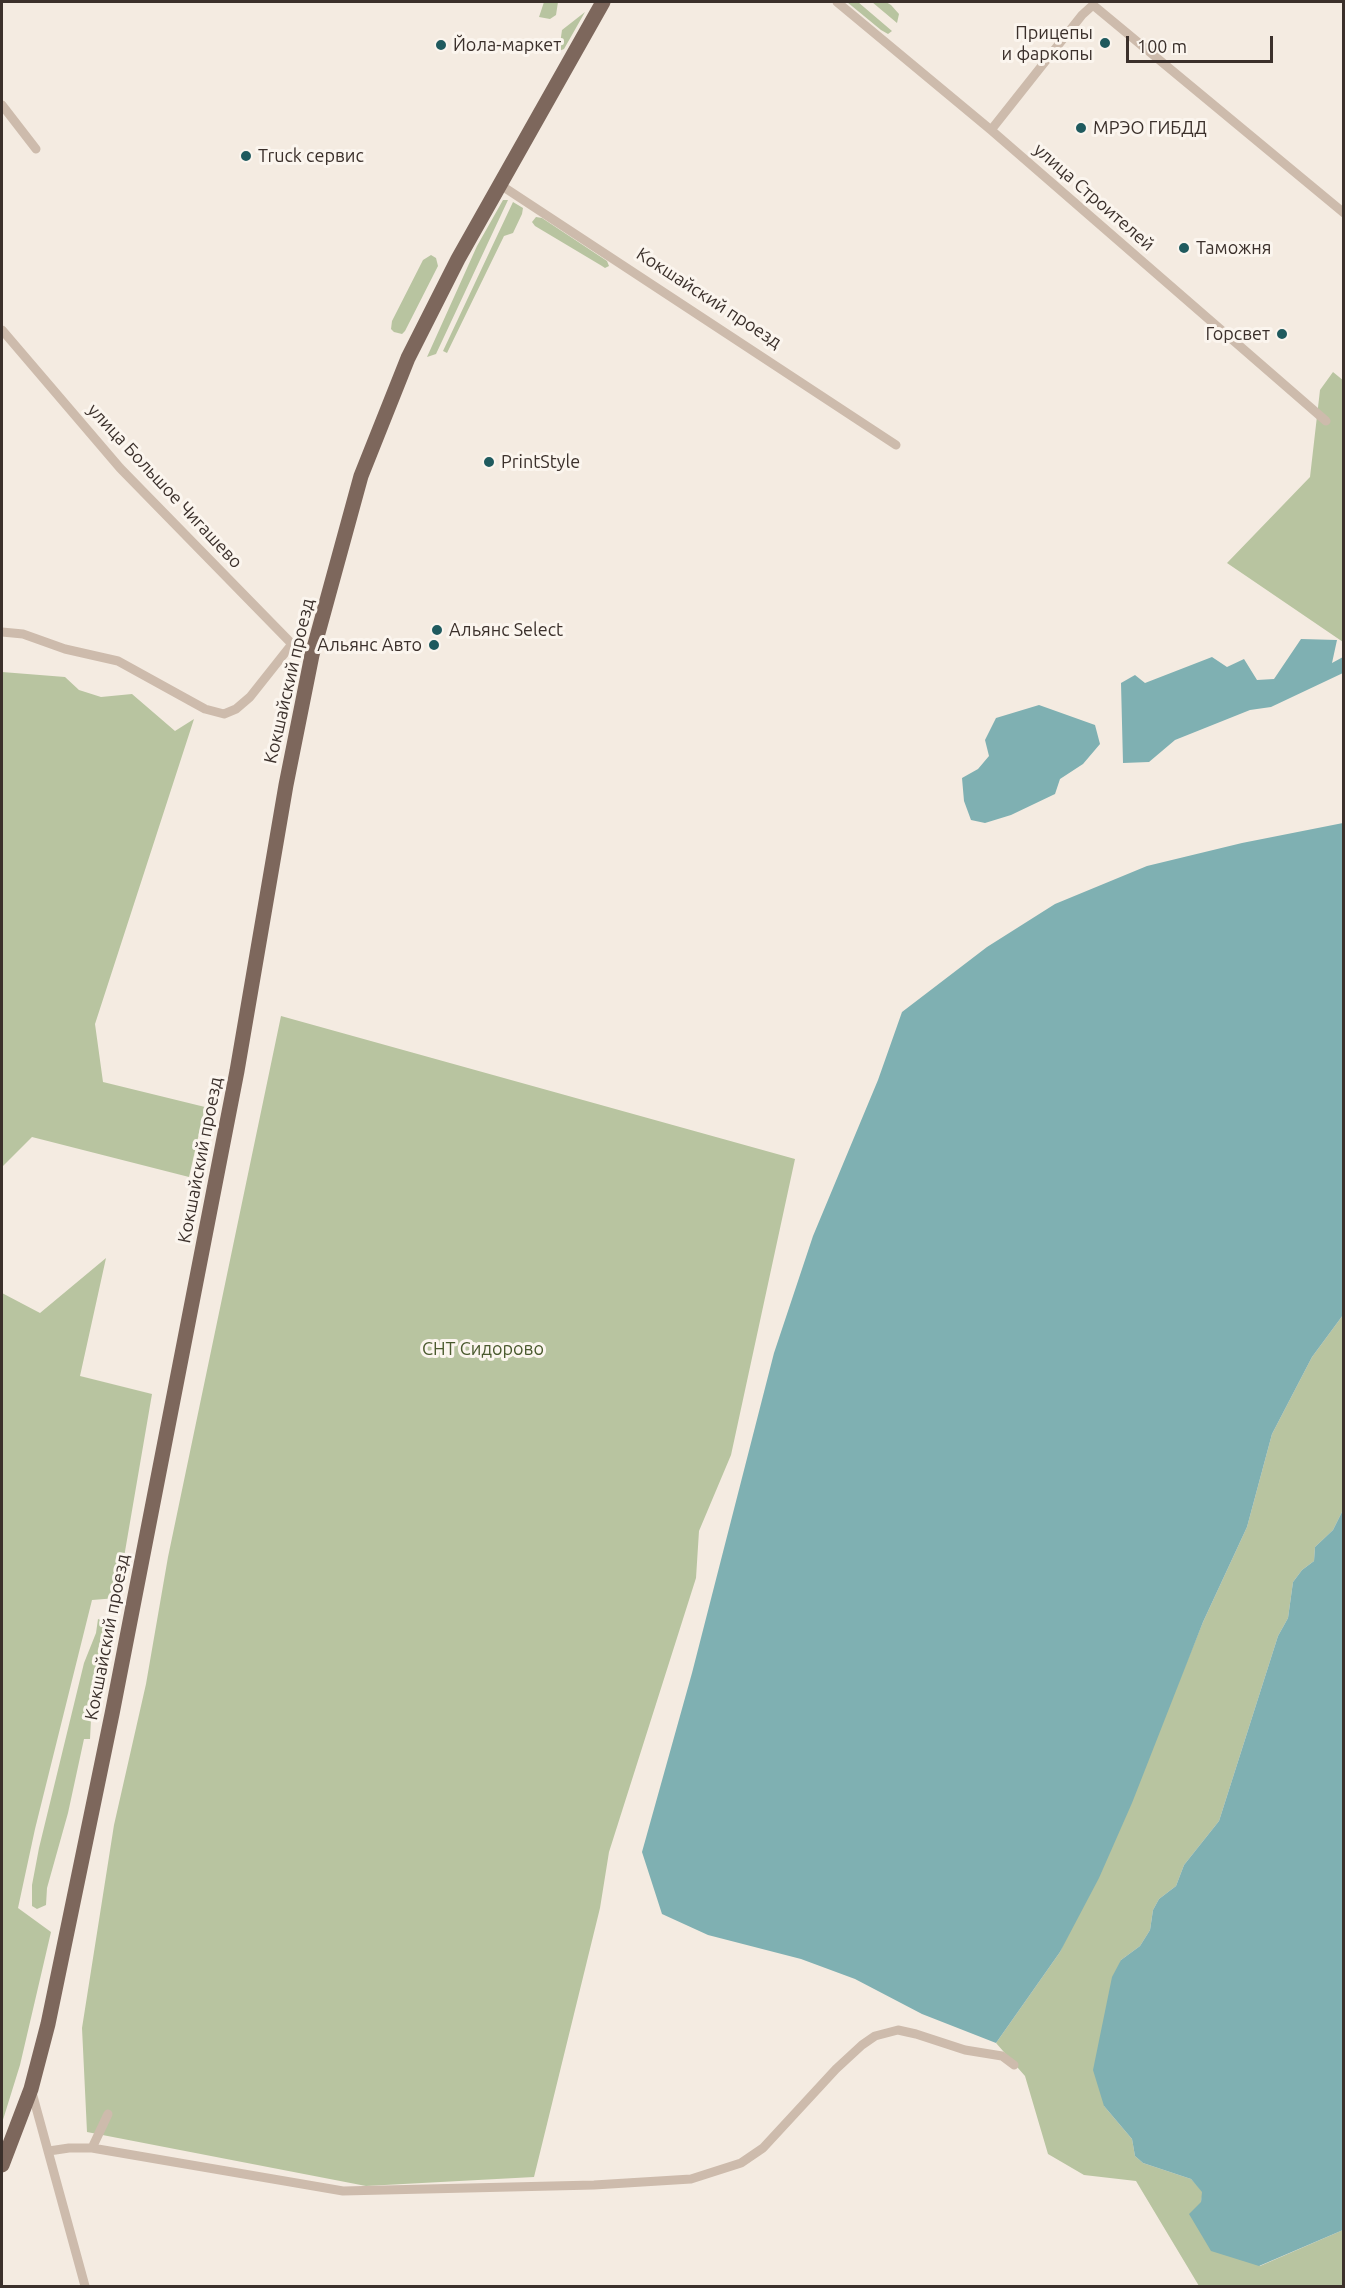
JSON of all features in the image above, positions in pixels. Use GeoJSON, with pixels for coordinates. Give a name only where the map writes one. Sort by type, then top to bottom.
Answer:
{"type":"FeatureCollection","features":[{"type":"Feature","properties":{"kind":"main road","name":"Кокшайский проезд"},"geometry":{"type":"LineString","coordinates":[[2,2165],[31,2089],[48,2024],[112,1714],[237,1071],[286,785],[312,656],[361,476],[408,358],[458,259],[603,2]]}},
{"type":"Feature","properties":{"kind":"street","name":"улица Строителей"},"geometry":{"type":"LineString","coordinates":[[837,2],[991,130],[1326,422]]}},
{"type":"Feature","properties":{"kind":"street"},"geometry":{"type":"LineString","coordinates":[[991,130],[1082,15],[1093,5],[1344,213]]}},
{"type":"Feature","properties":{"kind":"street"},"geometry":{"type":"LineString","coordinates":[[2,105],[36,149]]}},
{"type":"Feature","properties":{"kind":"street","name":"Кокшайский проезд"},"geometry":{"type":"LineString","coordinates":[[499,184],[897,445]]}},
{"type":"Feature","properties":{"kind":"street","name":"улица Большое Чигашево"},"geometry":{"type":"LineString","coordinates":[[2,330],[120,468],[292,644],[312,656]]}},
{"type":"Feature","properties":{"kind":"street"},"geometry":{"type":"LineString","coordinates":[[2,632],[23,633],[65,649],[118,661],[206,709],[224,714],[236,709],[250,697],[292,644]]}},
{"type":"Feature","properties":{"kind":"street"},"geometry":{"type":"LineString","coordinates":[[49,2151],[92,2148],[343,2191],[594,2185],[691,2179],[741,2163],[763,2148],[836,2068],[862,2044],[875,2036],[898,2030],[965,2050],[1002,2056],[1014,2065]]}},
{"type":"Feature","properties":{"kind":"street"},"geometry":{"type":"LineString","coordinates":[[31,2089],[85,2286]]}},
{"type":"Feature","properties":{"kind":"street"},"geometry":{"type":"LineString","coordinates":[[92,2148],[108,2114]]}},
{"type":"Feature","properties":{"kind":"green space"},"geometry":{"type":"Polygon","coordinates":[[[544,2],[558,2],[556,15],[550,19],[539,17],[544,2]]]}},
{"type":"Feature","properties":{"kind":"green space"},"geometry":{"type":"Polygon","coordinates":[[[847,2],[858,2],[892,31],[888,34],[881,30],[847,2]]]}},
{"type":"Feature","properties":{"kind":"green space"},"geometry":{"type":"Polygon","coordinates":[[[872,2],[886,2],[891,5],[899,14],[897,23],[872,2]]]}},
{"type":"Feature","properties":{"kind":"green space"},"geometry":{"type":"Polygon","coordinates":[[[585,12],[564,49],[559,51],[562,30],[585,12]]]}},
{"type":"Feature","properties":{"kind":"green space"},"geometry":{"type":"Polygon","coordinates":[[[503,200],[508,200],[436,354],[427,357],[477,246],[503,200]]]}},
{"type":"Feature","properties":{"kind":"green space"},"geometry":{"type":"Polygon","coordinates":[[[513,202],[523,208],[522,214],[513,233],[504,236],[447,353],[443,351],[513,202]]]}},
{"type":"Feature","properties":{"kind":"green space"},"geometry":{"type":"Polygon","coordinates":[[[536,217],[542,218],[607,261],[609,266],[605,268],[535,226],[532,222],[536,217]]]}},
{"type":"Feature","properties":{"kind":"green space"},"geometry":{"type":"Polygon","coordinates":[[[431,255],[436,258],[438,266],[405,331],[402,334],[394,332],[391,329],[392,321],[423,260],[431,255]]]}},
{"type":"Feature","properties":{"kind":"green space"},"geometry":{"type":"Polygon","coordinates":[[[1333,372],[1344,381],[1343,642],[1227,563],[1310,477],[1320,390],[1333,372]]]}},
{"type":"Feature","properties":{"kind":"green space"},"geometry":{"type":"Polygon","coordinates":[[[2,672],[65,677],[79,690],[101,697],[132,694],[175,731],[194,719],[95,1024],[103,1082],[205,1107],[189,1177],[32,1137],[2,1167],[2,672]]]}},
{"type":"Feature","properties":{"kind":"green space","name":"СНТ Сидорово"},"geometry":{"type":"Polygon","coordinates":[[[281,1016],[795,1159],[731,1455],[699,1531],[696,1578],[609,1852],[600,1908],[534,2177],[366,2186],[87,2132],[82,2028],[114,1825],[146,1684],[168,1557],[281,1016]]]}},
{"type":"Feature","properties":{"kind":"green space"},"geometry":{"type":"Polygon","coordinates":[[[106,1258],[80,1376],[152,1394],[117,1598],[92,1600],[35,1829],[18,1908],[51,1932],[20,2065],[2,2123],[2,1293],[40,1313],[106,1258]]]}},
{"type":"Feature","properties":{"kind":"green space"},"geometry":{"type":"Polygon","coordinates":[[[1343,1315],[1343,1510],[1333,1530],[1315,1547],[1314,1561],[1302,1570],[1293,1582],[1288,1618],[1278,1636],[1219,1821],[1184,1865],[1176,1886],[1159,1899],[1153,1910],[1150,1930],[1140,1946],[1121,1960],[1104,2106],[1132,2139],[1135,2156],[1143,2163],[1191,2179],[1203,2192],[1201,2202],[1260,2266],[1343,2230],[1343,2286],[1199,2286],[1136,2181],[1084,2175],[1048,2154],[1025,2076],[996,2043],[1060,1952],[1203,1622],[1247,1527],[1272,1434],[1312,1357],[1343,1315]]]}},
{"type":"Feature","properties":{"kind":"green space"},"geometry":{"type":"Polygon","coordinates":[[[98,1619],[107,1622],[107,1639],[101,1660],[106,1672],[104,1686],[98,1696],[91,1719],[90,1739],[84,1739],[68,1813],[47,1888],[46,1905],[37,1909],[32,1906],[32,1885],[39,1848],[84,1663],[96,1633],[98,1619]]]}},
{"type":"Feature","properties":{"kind":"water"},"geometry":{"type":"Polygon","coordinates":[[[1301,639],[1337,640],[1332,663],[1343,657],[1343,673],[1271,707],[1250,710],[1175,740],[1149,762],[1123,763],[1121,683],[1135,675],[1145,683],[1212,657],[1227,667],[1244,659],[1257,680],[1274,679],[1301,639]]]}},
{"type":"Feature","properties":{"kind":"water"},"geometry":{"type":"Polygon","coordinates":[[[1039,705],[1095,725],[1100,744],[1083,764],[1060,779],[1055,794],[1011,815],[985,823],[971,820],[964,801],[962,778],[978,769],[989,756],[985,740],[996,718],[1039,705]]]}},
{"type":"Feature","properties":{"kind":"water"},"geometry":{"type":"Polygon","coordinates":[[[1343,823],[1343,1315],[1312,1357],[1272,1434],[1247,1527],[1203,1622],[1132,1803],[1099,1878],[1060,1952],[996,2043],[922,2014],[855,1979],[801,1959],[708,1935],[662,1914],[642,1852],[692,1673],[774,1353],[813,1236],[878,1080],[902,1012],[987,947],[1055,904],[1147,866],[1242,843],[1343,823]]]}},
{"type":"Feature","properties":{"kind":"water"},"geometry":{"type":"Polygon","coordinates":[[[1343,1510],[1343,2230],[1259,2266],[1211,2251],[1189,2214],[1201,2202],[1202,2192],[1191,2179],[1143,2163],[1135,2156],[1132,2139],[1104,2106],[1093,2070],[1112,1977],[1121,1960],[1140,1946],[1150,1930],[1153,1910],[1159,1899],[1176,1886],[1184,1865],[1219,1821],[1278,1636],[1288,1618],[1293,1582],[1302,1570],[1314,1561],[1315,1547],[1333,1530],[1343,1510]]]}},
{"type":"Feature","properties":{"kind":"place","name":"Прицепы и фаркопы"},"geometry":{"type":"Point","coordinates":[1105,43]}},
{"type":"Feature","properties":{"kind":"place","name":"Йола-маркет"},"geometry":{"type":"Point","coordinates":[441,45]}},
{"type":"Feature","properties":{"kind":"place","name":"МРЭО ГИБДД"},"geometry":{"type":"Point","coordinates":[1081,128]}},
{"type":"Feature","properties":{"kind":"place","name":"Truck сервис"},"geometry":{"type":"Point","coordinates":[246,156]}},
{"type":"Feature","properties":{"kind":"place","name":"Таможня"},"geometry":{"type":"Point","coordinates":[1184,248]}},
{"type":"Feature","properties":{"kind":"place","name":"Горсвет"},"geometry":{"type":"Point","coordinates":[1282,334]}},
{"type":"Feature","properties":{"kind":"place","name":"PrintStyle"},"geometry":{"type":"Point","coordinates":[489,462]}},
{"type":"Feature","properties":{"kind":"place","name":"Альянс Select"},"geometry":{"type":"Point","coordinates":[437,630]}},
{"type":"Feature","properties":{"kind":"place","name":"Альянс Авто"},"geometry":{"type":"Point","coordinates":[434,645]}}]}
